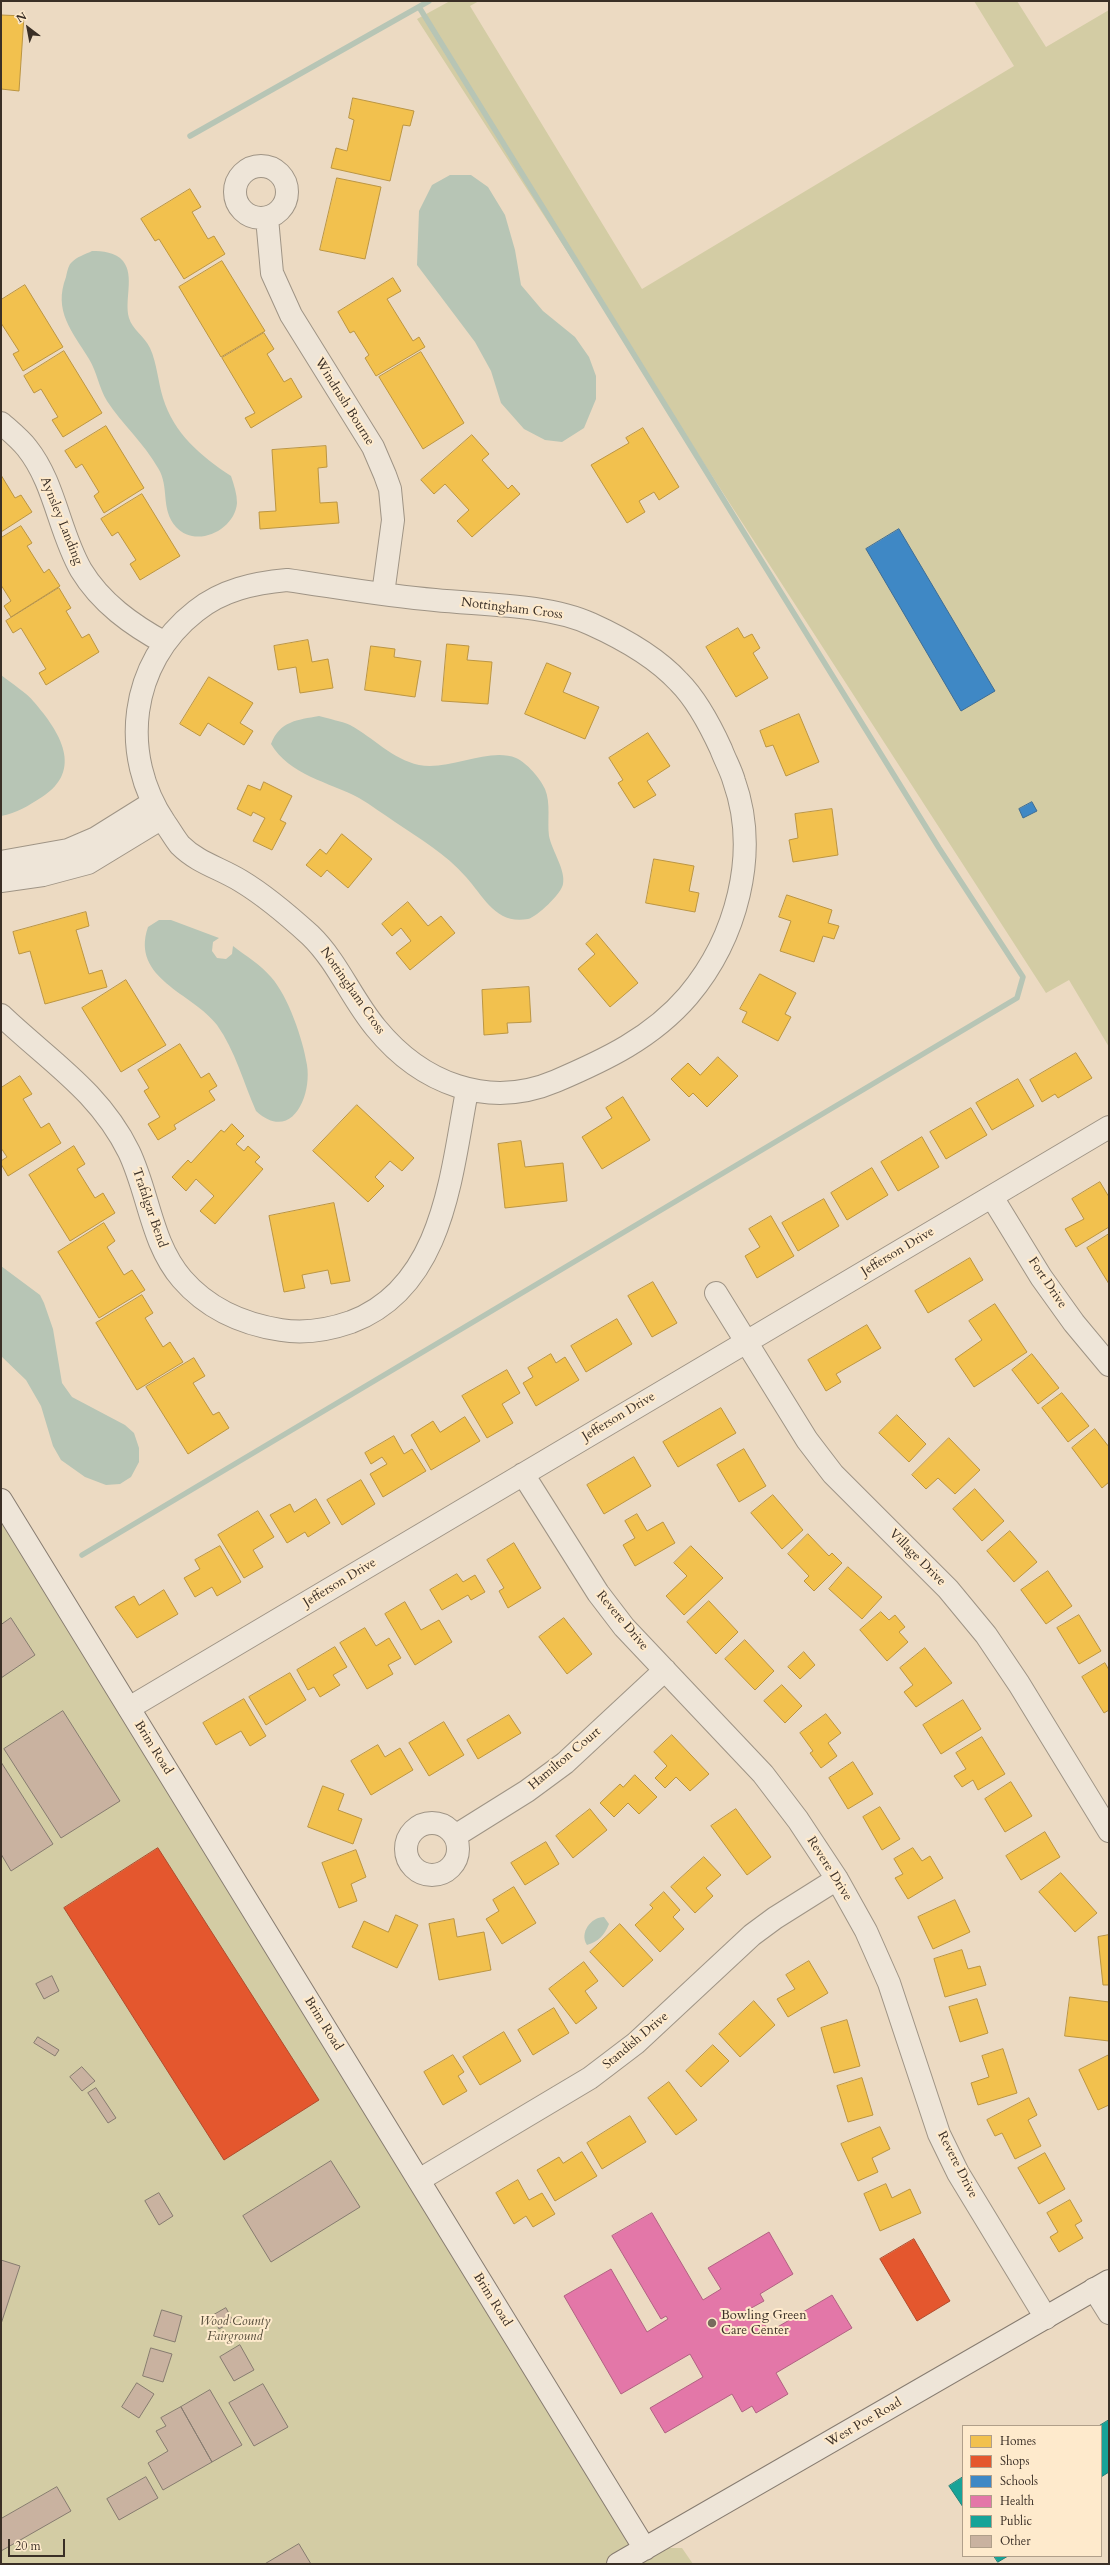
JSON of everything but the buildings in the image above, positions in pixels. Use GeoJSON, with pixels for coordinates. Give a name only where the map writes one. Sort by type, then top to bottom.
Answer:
{"type":"FeatureCollection","features":[{"type":"Feature","properties":{"kind":"street","name":"Windrush Bourne"},"geometry":{"type":"LineString","coordinates":[[267,218],[272,273],[284,301],[321,366],[373,447],[390,489],[393,520],[383,594]]}},
{"type":"Feature","properties":{"kind":"street","name":"Aynsley Landing"},"geometry":{"type":"LineString","coordinates":[[1,423],[27,449],[42,474],[68,543],[90,583],[106,602],[137,627],[165,643]]}},
{"type":"Feature","properties":{"kind":"street","name":"Nottingham Cross"},"geometry":{"type":"LineString","coordinates":[[287,580],[383,594],[561,612],[613,634],[649,657],[680,682],[700,709],[715,736],[736,785],[744,835],[739,893],[720,948],[706,973],[688,996],[645,1035],[594,1065],[546,1085],[498,1093],[467,1091],[424,1071],[400,1054],[374,1026],[344,977],[321,946],[280,907],[237,878],[204,864],[180,845],[157,811],[140,767],[136,724],[144,681],[165,643],[174,631],[207,603],[233,591],[261,583],[287,580]]}},
{"type":"Feature","properties":{"kind":"street"},"geometry":{"type":"LineString","coordinates":[[1,862],[68,850],[157,811]]}},
{"type":"Feature","properties":{"kind":"street"},"geometry":{"type":"LineString","coordinates":[[1,881],[43,876],[88,863],[157,811]]}},
{"type":"Feature","properties":{"kind":"street","name":"Trafalgar Bend"},"geometry":{"type":"LineString","coordinates":[[1,1015],[76,1079],[113,1125],[140,1179],[155,1230],[166,1256],[183,1280],[215,1308],[241,1321],[262,1327],[291,1331],[336,1328],[376,1310],[408,1280],[424,1256],[437,1229],[446,1201],[467,1091]]}},
{"type":"Feature","properties":{"kind":"street","name":"Jefferson Drive"},"geometry":{"type":"LineString","coordinates":[[129,1708],[992,1197],[1109,1126]]}},
{"type":"Feature","properties":{"kind":"street","name":"Fort Drive"},"geometry":{"type":"LineString","coordinates":[[992,1197],[1040,1277],[1074,1323],[1109,1365]]}},
{"type":"Feature","properties":{"kind":"street","name":"Village Drive"},"geometry":{"type":"LineString","coordinates":[[716,1293],[806,1440],[833,1474],[948,1589],[986,1635],[1019,1684],[1109,1831]]}},
{"type":"Feature","properties":{"kind":"street","name":"Revere Drive"},"geometry":{"type":"LineString","coordinates":[[524,1474],[598,1593],[624,1627],[763,1774],[798,1820],[837,1879],[866,1931],[889,1983],[939,2134],[958,2173],[1046,2318]]}},
{"type":"Feature","properties":{"kind":"street","name":"Brim Road"},"geometry":{"type":"LineString","coordinates":[[1,1500],[645,2549]]}},
{"type":"Feature","properties":{"kind":"street","name":"Hamilton Court"},"geometry":{"type":"LineString","coordinates":[[455,1836],[527,1791],[565,1763],[665,1670]]}},
{"type":"Feature","properties":{"kind":"street","name":"Standish Drive"},"geometry":{"type":"LineString","coordinates":[[419,2180],[590,2078],[636,2043],[752,1935],[774,1918],[837,1879]]}},
{"type":"Feature","properties":{"kind":"street"},"geometry":{"type":"LineString","coordinates":[[1102,2285],[1109,2312]]}},
{"type":"Feature","properties":{"kind":"street","name":"West Poe Road"},"geometry":{"type":"LineString","coordinates":[[618,2564],[1102,2285]]}},
{"type":"Feature","properties":{"kind":"green space"},"geometry":{"type":"Polygon","coordinates":[[[450,1],[479,1],[470,6],[642,289],[1014,66],[974,1],[1017,1],[1046,47],[1109,10],[1109,1047],[1069,980],[1046,993],[417,19],[450,1]]]}},
{"type":"Feature","properties":{"kind":"green space","name":"Wood County Fairground"},"geometry":{"type":"Polygon","coordinates":[[[1,1500],[645,2548],[682,2548],[693,2564],[1,2564],[1,1500]]]}},
{"type":"Feature","properties":{"kind":"shaded area"},"geometry":{"type":"Polygon","coordinates":[[[450,175],[471,175],[488,187],[505,215],[515,250],[521,285],[543,311],[575,337],[589,357],[596,376],[596,399],[584,428],[562,442],[545,440],[524,429],[501,403],[491,371],[475,342],[417,265],[419,211],[432,185],[450,175]]]}},
{"type":"Feature","properties":{"kind":"shaded area"},"geometry":{"type":"Polygon","coordinates":[[[92,251],[113,254],[123,261],[129,281],[129,318],[133,326],[150,348],[163,398],[174,423],[181,433],[199,452],[231,476],[237,500],[235,513],[222,528],[213,533],[204,536],[194,536],[184,533],[176,527],[171,520],[166,505],[162,475],[146,450],[107,401],[92,364],[66,320],[62,300],[68,268],[76,259],[92,251]]]}},
{"type":"Feature","properties":{"kind":"shaded area"},"geometry":{"type":"Polygon","coordinates":[[[1,675],[27,695],[44,714],[59,738],[64,751],[65,763],[62,775],[55,786],[42,797],[17,811],[1,816],[1,675]]]}},
{"type":"Feature","properties":{"kind":"shaded area"},"geometry":{"type":"Polygon","coordinates":[[[319,716],[350,725],[400,758],[419,765],[443,765],[494,755],[505,755],[516,758],[524,763],[540,780],[547,794],[549,836],[561,867],[563,879],[562,888],[554,899],[537,914],[528,919],[517,920],[507,918],[499,914],[485,901],[466,877],[450,861],[432,847],[359,798],[310,777],[288,763],[279,755],[271,744],[275,736],[279,730],[290,723],[319,716]]]}},
{"type":"Feature","properties":{"kind":"shaded area"},"geometry":{"type":"Polygon","coordinates":[[[159,920],[171,920],[219,938],[213,942],[212,951],[217,958],[226,959],[232,954],[233,946],[263,968],[277,985],[294,1018],[307,1065],[308,1077],[302,1102],[296,1112],[289,1119],[279,1122],[268,1120],[256,1111],[234,1056],[217,1025],[194,1004],[167,984],[148,960],[145,945],[148,927],[159,920]]]}},
{"type":"Feature","properties":{"kind":"shaded area"},"geometry":{"type":"Polygon","coordinates":[[[1,1266],[40,1295],[53,1329],[62,1383],[72,1397],[125,1425],[134,1433],[139,1448],[139,1462],[131,1477],[120,1484],[106,1485],[85,1477],[61,1460],[53,1446],[41,1406],[26,1380],[1,1356],[1,1266]]]}},
{"type":"Feature","properties":{"kind":"shaded area"},"geometry":{"type":"Polygon","coordinates":[[[604,1917],[609,1924],[605,1932],[601,1938],[587,1945],[584,1936],[588,1926],[595,1920],[604,1917]]]}},
{"type":"Feature","properties":{"kind":"waterway"},"geometry":{"type":"LineString","coordinates":[[190,136],[429,1]]}},
{"type":"Feature","properties":{"kind":"waterway"},"geometry":{"type":"LineString","coordinates":[[82,1555],[1017,998],[1023,977],[939,848],[419,7]]}},
{"type":"Feature","properties":{"kind":"place","name":"Bowling Green Care Center"},"geometry":{"type":"Point","coordinates":[712,2323]}}]}
